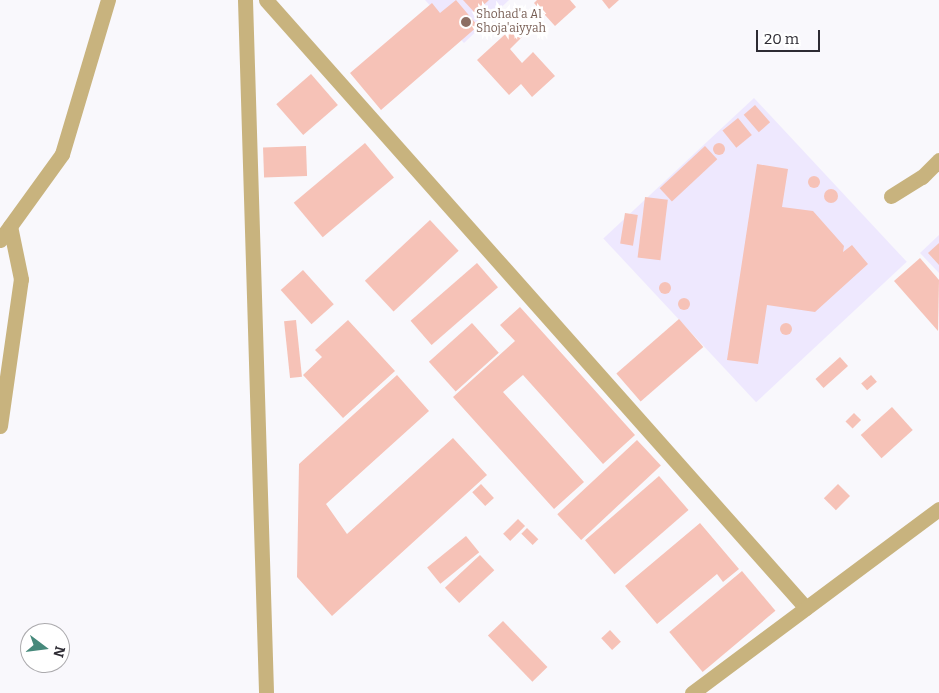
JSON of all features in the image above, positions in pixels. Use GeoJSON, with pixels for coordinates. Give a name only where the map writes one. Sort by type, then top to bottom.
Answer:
{"type":"FeatureCollection","features":[{"type":"Feature","properties":{"kind":"street"},"geometry":{"type":"LineString","coordinates":[[0,240],[62,154],[108,0]]}},
{"type":"Feature","properties":{"kind":"street"},"geometry":{"type":"LineString","coordinates":[[244,0],[266,693]]}},
{"type":"Feature","properties":{"kind":"street"},"geometry":{"type":"LineString","coordinates":[[266,0],[806,608]]}},
{"type":"Feature","properties":{"kind":"street"},"geometry":{"type":"LineString","coordinates":[[891,196],[922,177],[939,160]]}},
{"type":"Feature","properties":{"kind":"street"},"geometry":{"type":"LineString","coordinates":[[0,426],[21,279],[10,226]]}},
{"type":"Feature","properties":{"kind":"street"},"geometry":{"type":"LineString","coordinates":[[692,693],[939,509]]}},
{"type":"Feature","properties":{"kind":"shaded area","name":"Shohad'a Al Shoja'aiyyah"},"geometry":{"type":"Polygon","coordinates":[[[425,0],[509,0],[464,43],[425,0]]]}},
{"type":"Feature","properties":{"kind":"shaded area"},"geometry":{"type":"Polygon","coordinates":[[[754,98],[907,262],[756,402],[603,238],[754,98]]]}},
{"type":"Feature","properties":{"kind":"shaded area"},"geometry":{"type":"Polygon","coordinates":[[[939,235],[939,273],[920,253],[939,235]]]}},
{"type":"Feature","properties":{"kind":"building"},"geometry":{"type":"Polygon","coordinates":[[[456,0],[478,26],[381,110],[350,73],[432,3],[440,13],[456,0]]]}},
{"type":"Feature","properties":{"kind":"building"},"geometry":{"type":"Polygon","coordinates":[[[463,0],[489,0],[475,13],[463,0]]]}},
{"type":"Feature","properties":{"kind":"building"},"geometry":{"type":"Polygon","coordinates":[[[537,0],[570,0],[576,7],[555,26],[534,3],[537,0]]]}},
{"type":"Feature","properties":{"kind":"building"},"geometry":{"type":"Polygon","coordinates":[[[602,0],[619,0],[609,9],[602,0]]]}},
{"type":"Feature","properties":{"kind":"building"},"geometry":{"type":"Polygon","coordinates":[[[514,26],[523,36],[510,49],[522,63],[533,52],[555,76],[532,97],[521,84],[509,95],[477,60],[514,26]]]}},
{"type":"Feature","properties":{"kind":"building"},"geometry":{"type":"Polygon","coordinates":[[[311,74],[338,105],[303,135],[276,104],[311,74]]]}},
{"type":"Feature","properties":{"kind":"building"},"geometry":{"type":"Polygon","coordinates":[[[755,105],[770,122],[759,132],[744,115],[755,105]]]}},
{"type":"Feature","properties":{"kind":"building"},"geometry":{"type":"Polygon","coordinates":[[[738,118],[752,135],[736,148],[722,131],[738,118]]]}},
{"type":"Feature","properties":{"kind":"building"},"geometry":{"type":"Polygon","coordinates":[[[365,143],[394,177],[323,237],[294,203],[365,143]]]}},
{"type":"Feature","properties":{"kind":"building"},"geometry":{"type":"Polygon","coordinates":[[[721,143],[724,144],[724,154],[717,155],[714,154],[713,147],[714,144],[721,143]]]}},
{"type":"Feature","properties":{"kind":"building"},"geometry":{"type":"Polygon","coordinates":[[[306,146],[307,176],[264,177],[263,148],[306,146]]]}},
{"type":"Feature","properties":{"kind":"building"},"geometry":{"type":"Polygon","coordinates":[[[705,146],[717,159],[672,201],[660,188],[705,146]]]}},
{"type":"Feature","properties":{"kind":"building"},"geometry":{"type":"Polygon","coordinates":[[[757,164],[788,169],[782,207],[813,211],[844,246],[843,252],[852,245],[868,264],[815,312],[767,305],[758,364],[727,360],[757,164]]]}},
{"type":"Feature","properties":{"kind":"building"},"geometry":{"type":"Polygon","coordinates":[[[816,176],[819,177],[819,187],[812,188],[809,187],[808,180],[809,177],[816,176]]]}},
{"type":"Feature","properties":{"kind":"building"},"geometry":{"type":"Polygon","coordinates":[[[831,189],[836,191],[838,196],[836,201],[831,203],[826,201],[824,196],[826,191],[831,189]]]}},
{"type":"Feature","properties":{"kind":"building"},"geometry":{"type":"Polygon","coordinates":[[[645,197],[668,200],[660,260],[638,258],[645,197]]]}},
{"type":"Feature","properties":{"kind":"building"},"geometry":{"type":"Polygon","coordinates":[[[625,213],[638,215],[633,246],[620,244],[625,213]]]}},
{"type":"Feature","properties":{"kind":"building"},"geometry":{"type":"Polygon","coordinates":[[[430,220],[459,251],[394,311],[365,281],[430,220]]]}},
{"type":"Feature","properties":{"kind":"building"},"geometry":{"type":"Polygon","coordinates":[[[939,243],[939,265],[928,253],[939,243]]]}},
{"type":"Feature","properties":{"kind":"building"},"geometry":{"type":"Polygon","coordinates":[[[920,258],[939,280],[938,331],[894,281],[920,258]]]}},
{"type":"Feature","properties":{"kind":"building"},"geometry":{"type":"Polygon","coordinates":[[[477,263],[498,287],[432,345],[411,321],[477,263]]]}},
{"type":"Feature","properties":{"kind":"building"},"geometry":{"type":"Polygon","coordinates":[[[303,270],[334,304],[311,324],[281,290],[303,270]]]}},
{"type":"Feature","properties":{"kind":"building"},"geometry":{"type":"Polygon","coordinates":[[[667,282],[670,283],[670,293],[663,294],[660,293],[659,286],[660,283],[667,282]]]}},
{"type":"Feature","properties":{"kind":"building"},"geometry":{"type":"Polygon","coordinates":[[[686,298],[689,299],[689,309],[682,310],[679,309],[678,302],[679,299],[686,298]]]}},
{"type":"Feature","properties":{"kind":"building"},"geometry":{"type":"Polygon","coordinates":[[[520,307],[635,435],[603,464],[523,375],[503,392],[584,482],[554,509],[453,397],[515,341],[500,325],[520,307]]]}},
{"type":"Feature","properties":{"kind":"building"},"geometry":{"type":"Polygon","coordinates":[[[679,319],[703,347],[641,401],[616,373],[679,319]]]}},
{"type":"Feature","properties":{"kind":"building"},"geometry":{"type":"Polygon","coordinates":[[[296,320],[302,377],[290,378],[284,321],[296,320]]]}},
{"type":"Feature","properties":{"kind":"building"},"geometry":{"type":"Polygon","coordinates":[[[348,320],[395,371],[343,418],[303,375],[322,357],[315,350],[348,320]]]}},
{"type":"Feature","properties":{"kind":"building"},"geometry":{"type":"Polygon","coordinates":[[[472,323],[499,353],[456,392],[429,362],[472,323]]]}},
{"type":"Feature","properties":{"kind":"building"},"geometry":{"type":"Polygon","coordinates":[[[788,323],[791,324],[791,334],[784,335],[781,334],[780,327],[781,324],[788,323]]]}},
{"type":"Feature","properties":{"kind":"building"},"geometry":{"type":"Polygon","coordinates":[[[840,357],[848,366],[824,388],[815,379],[840,357]]]}},
{"type":"Feature","properties":{"kind":"building"},"geometry":{"type":"Polygon","coordinates":[[[397,375],[429,411],[326,504],[347,534],[453,438],[487,475],[332,616],[297,577],[299,464],[397,375]]]}},
{"type":"Feature","properties":{"kind":"building"},"geometry":{"type":"Polygon","coordinates":[[[871,375],[877,382],[867,390],[861,384],[871,375]]]}},
{"type":"Feature","properties":{"kind":"building"},"geometry":{"type":"Polygon","coordinates":[[[892,407],[913,430],[882,458],[861,435],[892,407]]]}},
{"type":"Feature","properties":{"kind":"building"},"geometry":{"type":"Polygon","coordinates":[[[854,413],[861,420],[853,429],[846,421],[854,413]]]}},
{"type":"Feature","properties":{"kind":"building"},"geometry":{"type":"Polygon","coordinates":[[[637,440],[661,466],[581,540],[557,514],[637,440]]]}},
{"type":"Feature","properties":{"kind":"building"},"geometry":{"type":"Polygon","coordinates":[[[659,476],[689,510],[615,574],[585,540],[659,476]]]}},
{"type":"Feature","properties":{"kind":"building"},"geometry":{"type":"Polygon","coordinates":[[[481,484],[494,498],[485,506],[472,492],[481,484]]]}},
{"type":"Feature","properties":{"kind":"building"},"geometry":{"type":"Polygon","coordinates":[[[838,484],[850,496],[836,510],[824,498],[838,484]]]}},
{"type":"Feature","properties":{"kind":"building"},"geometry":{"type":"Polygon","coordinates":[[[518,519],[525,526],[510,541],[503,534],[518,519]]]}},
{"type":"Feature","properties":{"kind":"building"},"geometry":{"type":"Polygon","coordinates":[[[700,523],[739,569],[723,582],[717,574],[657,624],[625,586],[700,523]]]}},
{"type":"Feature","properties":{"kind":"building"},"geometry":{"type":"Polygon","coordinates":[[[527,528],[538,539],[533,545],[521,534],[527,528]]]}},
{"type":"Feature","properties":{"kind":"building"},"geometry":{"type":"Polygon","coordinates":[[[466,536],[479,552],[440,584],[427,567],[466,536]]]}},
{"type":"Feature","properties":{"kind":"building"},"geometry":{"type":"Polygon","coordinates":[[[480,555],[494,570],[459,603],[445,588],[480,555]]]}},
{"type":"Feature","properties":{"kind":"building"},"geometry":{"type":"Polygon","coordinates":[[[742,571],[775,611],[703,672],[669,632],[742,571]]]}},
{"type":"Feature","properties":{"kind":"building"},"geometry":{"type":"Polygon","coordinates":[[[503,621],[547,667],[532,682],[488,636],[503,621]]]}},
{"type":"Feature","properties":{"kind":"building"},"geometry":{"type":"Polygon","coordinates":[[[610,630],[621,642],[612,650],[601,638],[610,630]]]}},
{"type":"Feature","properties":{"kind":"place","name":"Shohad'a Al Shoja'aiyyah"},"geometry":{"type":"Point","coordinates":[466,22]}}]}
